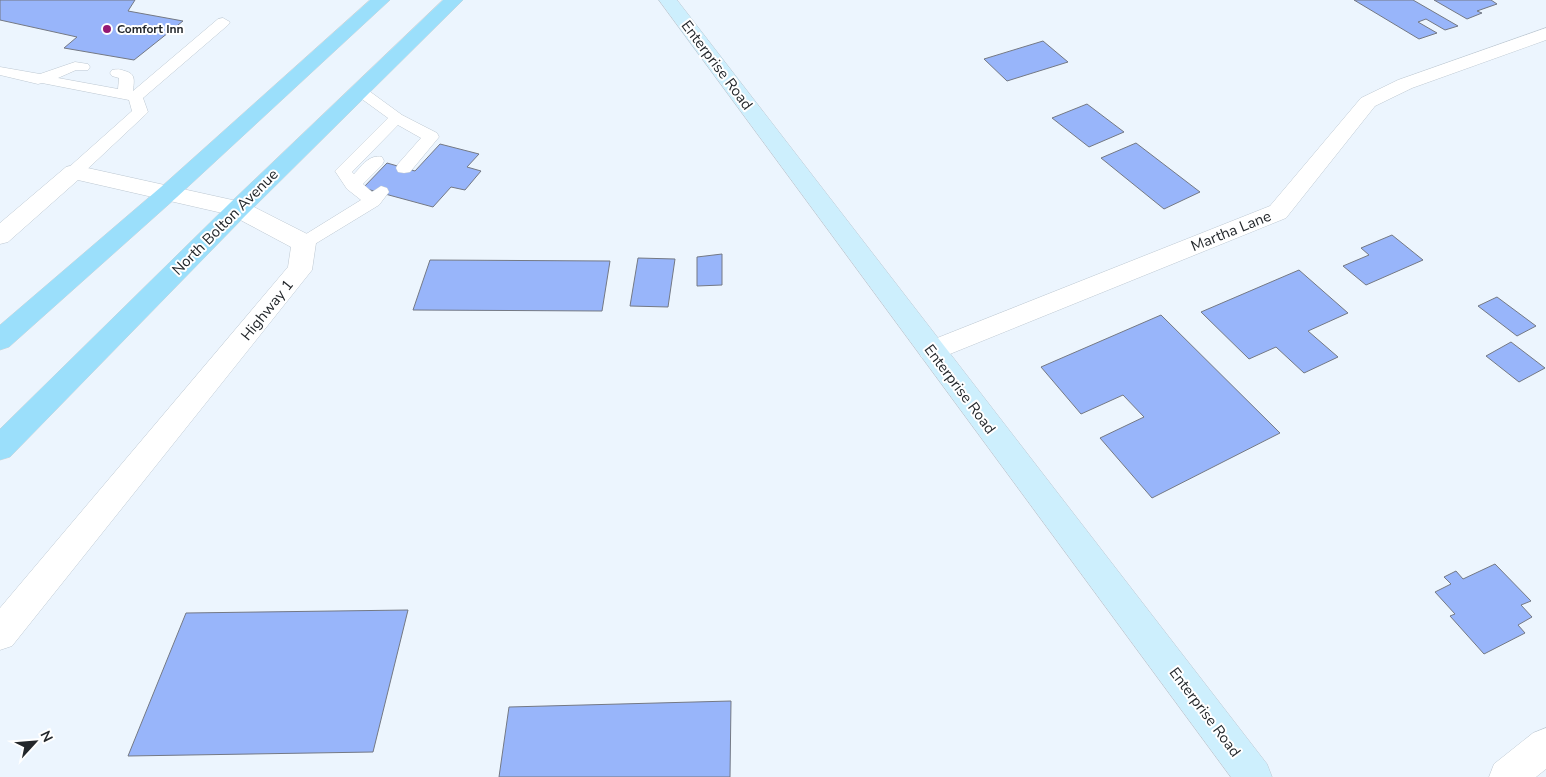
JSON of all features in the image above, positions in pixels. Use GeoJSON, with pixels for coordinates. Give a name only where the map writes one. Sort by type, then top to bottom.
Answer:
{"type":"FeatureCollection","features":[{"type":"Feature","properties":{"kind":"main road"},"geometry":{"type":"LineString","coordinates":[[0,340],[169,192],[381,0]]}},
{"type":"Feature","properties":{"kind":"main road","name":"North Bolton Avenue"},"geometry":{"type":"LineString","coordinates":[[0,448],[238,209],[454,0]]}},
{"type":"Feature","properties":{"kind":"street","name":"Enterprise Road"},"geometry":{"type":"LineString","coordinates":[[668,0],[1254,777]]}},
{"type":"Feature","properties":{"kind":"street","name":"Martha Lane"},"geometry":{"type":"LineString","coordinates":[[932,351],[1278,212],[1368,102],[1405,84],[1546,34]]}},
{"type":"Feature","properties":{"kind":"street"},"geometry":{"type":"LineString","coordinates":[[0,236],[74,172],[238,209],[304,243]]}},
{"type":"Feature","properties":{"kind":"street","name":"Highway 1"},"geometry":{"type":"LineString","coordinates":[[0,634],[300,270],[304,243]]}},
{"type":"Feature","properties":{"kind":"street"},"geometry":{"type":"LineString","coordinates":[[1507,777],[1546,746]]}},
{"type":"Feature","properties":{"kind":"lane"},"geometry":{"type":"LineString","coordinates":[[0,71],[38,80],[130,96],[223,22]]}},
{"type":"Feature","properties":{"kind":"lane"},"geometry":{"type":"LineString","coordinates":[[38,80],[75,66],[83,67]]}},
{"type":"Feature","properties":{"kind":"lane"},"geometry":{"type":"LineString","coordinates":[[74,172],[140,112],[130,96],[127,76],[117,73]]}},
{"type":"Feature","properties":{"kind":"lane"},"geometry":{"type":"LineString","coordinates":[[360,91],[404,122],[431,137],[404,168]]}},
{"type":"Feature","properties":{"kind":"lane"},"geometry":{"type":"LineString","coordinates":[[400,137],[404,122]]}},
{"type":"Feature","properties":{"kind":"lane"},"geometry":{"type":"LineString","coordinates":[[304,243],[377,196],[354,185],[342,171],[404,122]]}},
{"type":"Feature","properties":{"kind":"lane"},"geometry":{"type":"LineString","coordinates":[[354,185],[376,161]]}},
{"type":"Feature","properties":{"kind":"building","name":"Comfort Inn"},"geometry":{"type":"Polygon","coordinates":[[[0,0],[135,0],[128,11],[183,21],[134,60],[64,48],[77,37],[0,20],[0,0]]]}},
{"type":"Feature","properties":{"kind":"building"},"geometry":{"type":"Polygon","coordinates":[[[1354,0],[1413,0],[1458,26],[1445,30],[1426,19],[1418,22],[1437,33],[1419,39],[1354,0]]]}},
{"type":"Feature","properties":{"kind":"building"},"geometry":{"type":"Polygon","coordinates":[[[1434,0],[1491,0],[1497,4],[1477,11],[1482,13],[1467,19],[1434,0]]]}},
{"type":"Feature","properties":{"kind":"building"},"geometry":{"type":"Polygon","coordinates":[[[1043,41],[1068,62],[1007,81],[984,59],[1043,41]]]}},
{"type":"Feature","properties":{"kind":"building"},"geometry":{"type":"Polygon","coordinates":[[[1087,104],[1124,132],[1089,147],[1052,118],[1087,104]]]}},
{"type":"Feature","properties":{"kind":"building"},"geometry":{"type":"Polygon","coordinates":[[[1136,143],[1200,192],[1164,209],[1101,158],[1136,143]]]}},
{"type":"Feature","properties":{"kind":"building"},"geometry":{"type":"Polygon","coordinates":[[[440,144],[479,154],[467,167],[481,171],[465,190],[451,187],[433,207],[363,188],[387,163],[415,171],[440,144]]]}},
{"type":"Feature","properties":{"kind":"building"},"geometry":{"type":"Polygon","coordinates":[[[1392,235],[1423,260],[1366,285],[1343,266],[1369,255],[1361,248],[1392,235]]]}},
{"type":"Feature","properties":{"kind":"building"},"geometry":{"type":"Polygon","coordinates":[[[722,254],[722,285],[697,286],[697,257],[722,254]]]}},
{"type":"Feature","properties":{"kind":"building"},"geometry":{"type":"Polygon","coordinates":[[[638,258],[675,259],[668,307],[630,306],[638,258]]]}},
{"type":"Feature","properties":{"kind":"building"},"geometry":{"type":"Polygon","coordinates":[[[430,260],[610,261],[602,311],[413,310],[430,260]]]}},
{"type":"Feature","properties":{"kind":"building"},"geometry":{"type":"Polygon","coordinates":[[[1299,270],[1348,313],[1308,331],[1338,357],[1304,373],[1276,347],[1249,359],[1201,312],[1299,270]]]}},
{"type":"Feature","properties":{"kind":"building"},"geometry":{"type":"Polygon","coordinates":[[[1497,297],[1536,326],[1517,336],[1478,306],[1497,297]]]}},
{"type":"Feature","properties":{"kind":"building"},"geometry":{"type":"Polygon","coordinates":[[[1161,315],[1280,433],[1152,498],[1100,438],[1144,417],[1123,395],[1081,414],[1041,367],[1161,315]]]}},
{"type":"Feature","properties":{"kind":"building"},"geometry":{"type":"Polygon","coordinates":[[[1511,342],[1545,368],[1519,382],[1486,356],[1511,342]]]}},
{"type":"Feature","properties":{"kind":"building"},"geometry":{"type":"Polygon","coordinates":[[[1495,564],[1531,601],[1521,605],[1532,617],[1518,625],[1525,633],[1484,654],[1450,616],[1455,614],[1435,592],[1451,584],[1444,577],[1456,571],[1463,579],[1495,564]]]}},
{"type":"Feature","properties":{"kind":"building"},"geometry":{"type":"Polygon","coordinates":[[[408,610],[373,752],[128,756],[186,613],[408,610]]]}},
{"type":"Feature","properties":{"kind":"building"},"geometry":{"type":"Polygon","coordinates":[[[731,701],[730,777],[499,777],[509,707],[731,701]]]}},
{"type":"Feature","properties":{"kind":"place","name":"Comfort Inn"},"geometry":{"type":"Point","coordinates":[107,29]}}]}
